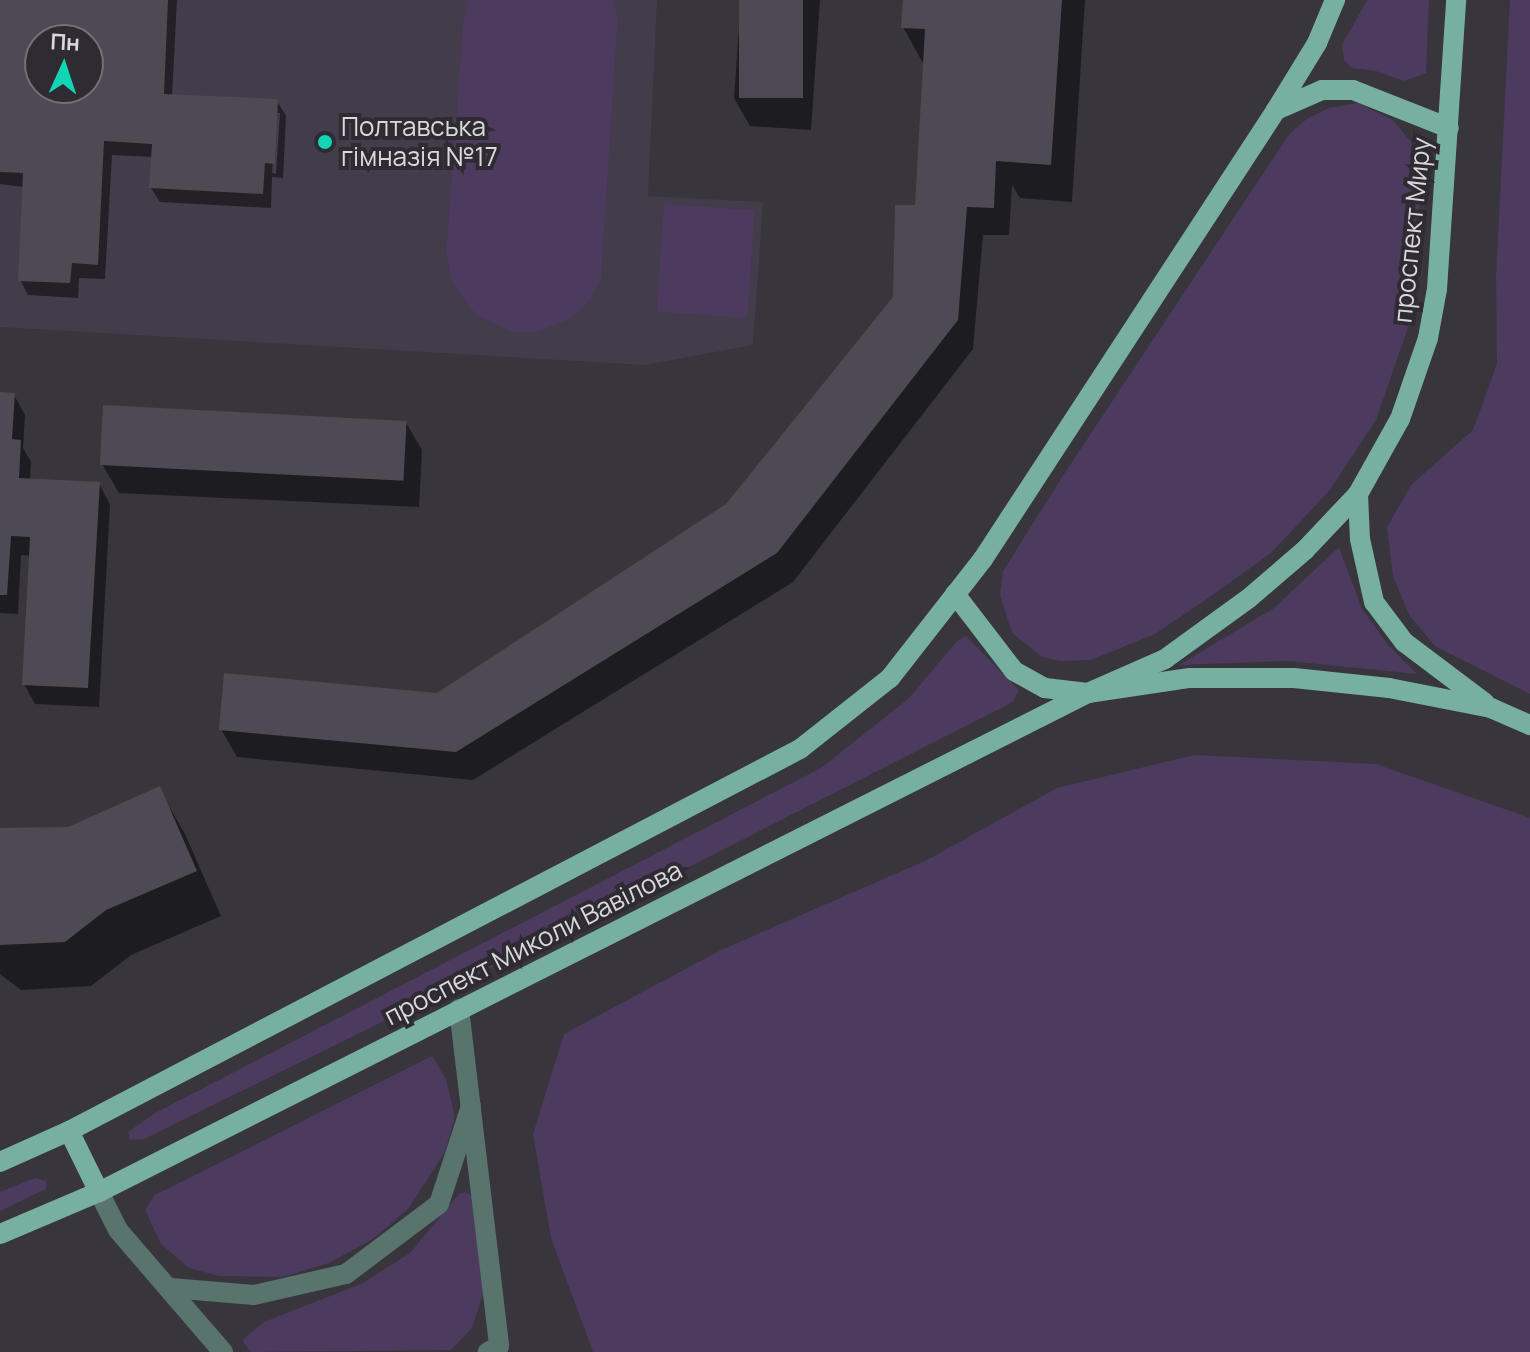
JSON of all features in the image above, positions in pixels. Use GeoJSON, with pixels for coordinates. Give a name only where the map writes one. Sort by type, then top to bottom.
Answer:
{"type":"FeatureCollection","features":[{"type":"Feature","properties":{"kind":"main road"},"geometry":{"type":"LineString","coordinates":[[1335,0],[1317,43],[1276,110],[983,559],[955,594],[1014,671],[1045,688],[1088,693],[1190,678],[1294,678],[1389,688],[1491,708],[1530,725]]}},
{"type":"Feature","properties":{"kind":"main road","name":"проспект Миру"},"geometry":{"type":"LineString","coordinates":[[1088,693],[1165,659],[1248,599],[1305,550],[1358,494],[1400,419],[1428,338],[1442,245],[1456,0]]}},
{"type":"Feature","properties":{"kind":"main road"},"geometry":{"type":"LineString","coordinates":[[1276,110],[1322,90],[1353,90],[1449,128]]}},
{"type":"Feature","properties":{"kind":"main road"},"geometry":{"type":"LineString","coordinates":[[1358,494],[1360,539],[1374,602],[1404,642],[1491,708]]}},
{"type":"Feature","properties":{"kind":"main road","name":"проспект Миколи Вавілова"},"geometry":{"type":"LineString","coordinates":[[0,1162],[69,1131],[800,749],[890,678],[955,594]]}},
{"type":"Feature","properties":{"kind":"main road","name":"проспект Миколи Вавілова"},"geometry":{"type":"LineString","coordinates":[[0,1234],[99,1192],[1088,693]]}},
{"type":"Feature","properties":{"kind":"main road"},"geometry":{"type":"LineString","coordinates":[[69,1131],[99,1192]]}},
{"type":"Feature","properties":{"kind":"lane"},"geometry":{"type":"LineString","coordinates":[[459,1009],[499,1346],[488,1352]]}},
{"type":"Feature","properties":{"kind":"lane"},"geometry":{"type":"LineString","coordinates":[[171,1288],[254,1295],[346,1274],[439,1204],[471,1106]]}},
{"type":"Feature","properties":{"kind":"lane"},"geometry":{"type":"LineString","coordinates":[[99,1192],[118,1230],[223,1352]]}},
{"type":"Feature","properties":{"kind":"shaded area","name":"Полтавська гімназія №17"},"geometry":{"type":"Polygon","coordinates":[[[0,0],[657,0],[648,196],[763,202],[753,345],[645,365],[0,327],[0,0]]]}},
{"type":"Feature","properties":{"kind":"shaded area"},"geometry":{"type":"Polygon","coordinates":[[[468,0],[613,0],[618,17],[601,278],[590,300],[572,318],[537,332],[514,332],[477,316],[452,283],[446,254],[463,25],[468,0]]]}},
{"type":"Feature","properties":{"kind":"shaded area"},"geometry":{"type":"Polygon","coordinates":[[[1367,0],[1429,0],[1426,73],[1404,81],[1376,71],[1352,68],[1344,60],[1342,45],[1367,0]]]}},
{"type":"Feature","properties":{"kind":"shaded area"},"geometry":{"type":"Polygon","coordinates":[[[1510,0],[1530,0],[1530,694],[1435,646],[1409,615],[1393,576],[1387,527],[1411,485],[1473,430],[1497,364],[1496,276],[1510,0]]]}},
{"type":"Feature","properties":{"kind":"shaded area"},"geometry":{"type":"Polygon","coordinates":[[[1358,103],[1393,120],[1411,142],[1421,181],[1411,319],[1376,420],[1330,490],[1271,553],[1210,597],[1155,634],[1091,660],[1060,661],[1042,657],[1012,633],[1000,595],[1003,571],[1290,133],[1308,118],[1329,108],[1358,103]]]}},
{"type":"Feature","properties":{"kind":"shaded area"},"geometry":{"type":"Polygon","coordinates":[[[664,204],[755,210],[747,318],[656,312],[664,204]]]}},
{"type":"Feature","properties":{"kind":"shaded area"},"geometry":{"type":"Polygon","coordinates":[[[1339,547],[1362,609],[1390,647],[1417,674],[1289,661],[1179,665],[1274,608],[1339,547]]]}},
{"type":"Feature","properties":{"kind":"shaded area"},"geometry":{"type":"Polygon","coordinates":[[[966,636],[1019,690],[1013,702],[433,997],[144,1139],[130,1140],[128,1132],[155,1113],[821,768],[908,699],[958,640],[966,636]]]}},
{"type":"Feature","properties":{"kind":"shaded area"},"geometry":{"type":"Polygon","coordinates":[[[1194,755],[1376,764],[1530,818],[1530,1352],[593,1352],[551,1238],[533,1134],[564,1034],[721,950],[927,860],[1057,788],[1194,755]]]}},
{"type":"Feature","properties":{"kind":"shaded area"},"geometry":{"type":"Polygon","coordinates":[[[432,1056],[446,1079],[455,1117],[445,1152],[409,1208],[373,1239],[329,1263],[283,1277],[219,1276],[189,1268],[161,1244],[145,1210],[155,1195],[432,1056]]]}},
{"type":"Feature","properties":{"kind":"shaded area"},"geometry":{"type":"Polygon","coordinates":[[[35,1178],[46,1181],[46,1189],[0,1211],[0,1192],[35,1178]]]}},
{"type":"Feature","properties":{"kind":"shaded area"},"geometry":{"type":"Polygon","coordinates":[[[466,1192],[475,1198],[484,1291],[472,1328],[451,1350],[251,1352],[242,1340],[264,1322],[363,1283],[410,1253],[459,1194],[466,1192]]]}},
{"type":"Feature","properties":{"kind":"building","name":"Полтавська гімназія №17"},"geometry":{"type":"Polygon","coordinates":[[[0,0],[168,0],[164,94],[278,99],[275,164],[265,163],[263,194],[149,188],[152,144],[104,141],[98,265],[72,263],[70,283],[18,281],[23,173],[0,172],[0,0]]]}},
{"type":"Feature","properties":{"kind":"building"},"geometry":{"type":"Polygon","coordinates":[[[739,0],[803,0],[803,98],[739,98],[739,0]]]}},
{"type":"Feature","properties":{"kind":"building"},"geometry":{"type":"Polygon","coordinates":[[[903,0],[1062,0],[1051,165],[996,161],[994,208],[967,207],[958,320],[777,553],[456,752],[219,730],[224,673],[437,693],[726,504],[893,297],[895,205],[915,205],[925,29],[901,28],[903,0]]]}},
{"type":"Feature","properties":{"kind":"building"},"geometry":{"type":"Polygon","coordinates":[[[0,392],[15,393],[12,439],[21,440],[19,478],[100,482],[88,688],[22,685],[30,537],[11,536],[7,595],[0,595],[0,392]]]}},
{"type":"Feature","properties":{"kind":"building"},"geometry":{"type":"Polygon","coordinates":[[[103,405],[407,421],[403,481],[100,465],[103,405]]]}},
{"type":"Feature","properties":{"kind":"building"},"geometry":{"type":"Polygon","coordinates":[[[160,786],[197,871],[106,910],[65,942],[0,945],[0,828],[68,827],[160,786]]]}},
{"type":"Feature","properties":{"kind":"place","name":"Полтавська гімназія №17"},"geometry":{"type":"Point","coordinates":[325,142]}}]}
